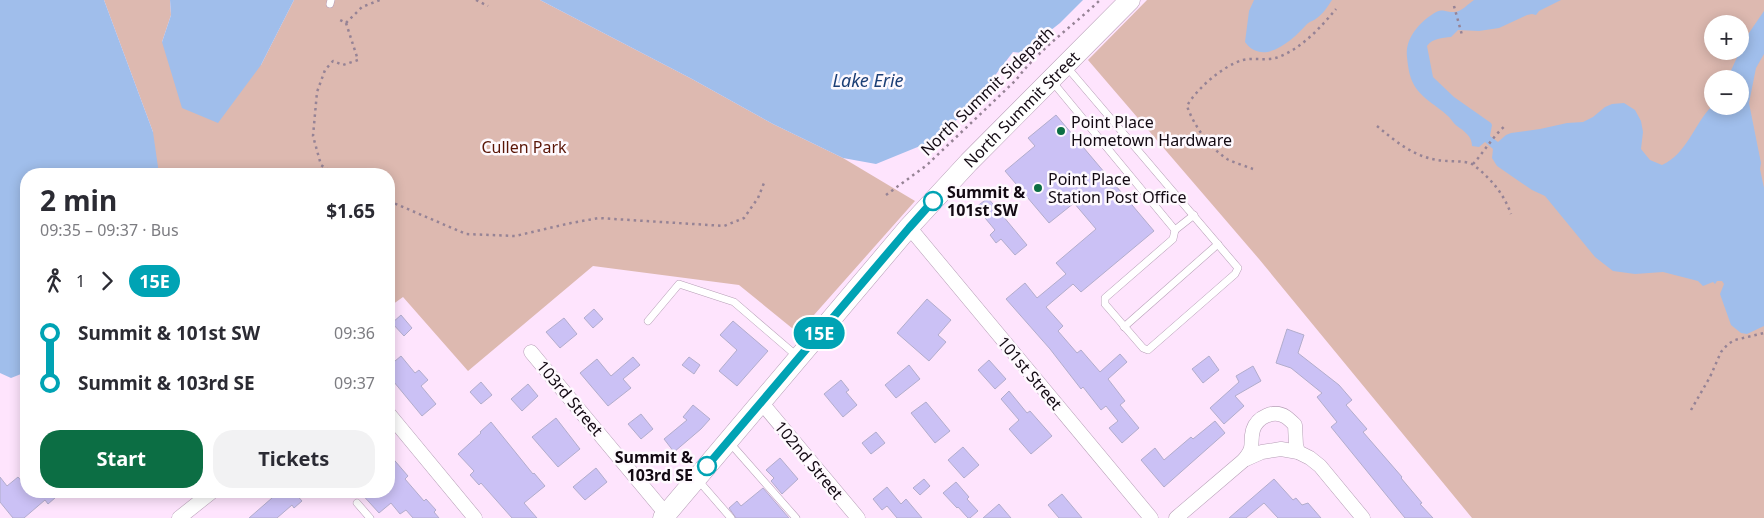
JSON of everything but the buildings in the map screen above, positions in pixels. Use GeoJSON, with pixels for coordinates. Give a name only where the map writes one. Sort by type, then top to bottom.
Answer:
{"type":"FeatureCollection","features":[{"type":"Feature","properties":{"kind":"main road","name":"North Summit Street"},"geometry":{"type":"LineString","coordinates":[[664,516],[909,228],[969,162],[1130,0]]}},
{"type":"Feature","properties":{"kind":"street","name":"101st Street"},"geometry":{"type":"LineString","coordinates":[[909,228],[1151,518]]}},
{"type":"Feature","properties":{"kind":"street","name":"103rd Street"},"geometry":{"type":"LineString","coordinates":[[531,352],[664,516]]}},
{"type":"Feature","properties":{"kind":"street","name":"102nd Street"},"geometry":{"type":"LineString","coordinates":[[761,402],[856,517]]}},
{"type":"Feature","properties":{"kind":"street"},"geometry":{"type":"LineString","coordinates":[[1176,518],[1244,460],[1251,451],[1253,431],[1262,418],[1278,413],[1287,417],[1294,425],[1298,452]]}},
{"type":"Feature","properties":{"kind":"street"},"geometry":{"type":"LineString","coordinates":[[395,421],[475,518]]}},
{"type":"Feature","properties":{"kind":"street"},"geometry":{"type":"LineString","coordinates":[[1244,460],[1262,452],[1281,449],[1298,452],[1320,466],[1363,518]]}},
{"type":"Feature","properties":{"kind":"street"},"geometry":{"type":"LineString","coordinates":[[179,518],[204,498]]}},
{"type":"Feature","properties":{"kind":"lane"},"geometry":{"type":"LineString","coordinates":[[1065,66],[1194,215],[1238,268],[1237,271],[1148,350],[1143,348],[1124,327],[1105,304],[1105,298],[1174,239],[1175,230],[1194,215]]}},
{"type":"Feature","properties":{"kind":"lane"},"geometry":{"type":"LineString","coordinates":[[1050,80],[1175,230]]}},
{"type":"Feature","properties":{"kind":"lane"},"geometry":{"type":"LineString","coordinates":[[1124,327],[1218,244]]}},
{"type":"Feature","properties":{"kind":"lane"},"geometry":{"type":"LineString","coordinates":[[648,321],[679,284],[734,302],[798,357]]}},
{"type":"Feature","properties":{"kind":"lane"},"geometry":{"type":"LineString","coordinates":[[728,441],[796,518]]}},
{"type":"Feature","properties":{"kind":"lane"},"geometry":{"type":"LineString","coordinates":[[696,478],[731,518]]}},
{"type":"Feature","properties":{"kind":"lane"},"geometry":{"type":"LineString","coordinates":[[357,503],[370,518]]}},
{"type":"Feature","properties":{"kind":"path"},"geometry":{"type":"LineString","coordinates":[[346,23],[362,7],[380,0]]}},
{"type":"Feature","properties":{"kind":"path"},"geometry":{"type":"LineString","coordinates":[[476,0],[488,6]]}},
{"type":"Feature","properties":{"kind":"path","name":"North Summit Sidepath"},"geometry":{"type":"LineString","coordinates":[[886,195],[927,165],[1011,84],[1049,43],[1076,23],[1100,0]]}},
{"type":"Feature","properties":{"kind":"path"},"geometry":{"type":"LineString","coordinates":[[1454,6],[1462,35]]}},
{"type":"Feature","properties":{"kind":"path"},"geometry":{"type":"LineString","coordinates":[[1253,169],[1228,159],[1208,141],[1192,118],[1187,106],[1191,98],[1206,83],[1233,65],[1244,60],[1266,60],[1281,56],[1321,27],[1336,9]]}},
{"type":"Feature","properties":{"kind":"path"},"geometry":{"type":"LineString","coordinates":[[324,168],[320,166],[313,136],[317,92],[326,70],[333,61],[343,65],[358,60],[346,23],[340,20]]}},
{"type":"Feature","properties":{"kind":"path"},"geometry":{"type":"LineString","coordinates":[[1472,164],[1506,125]]}},
{"type":"Feature","properties":{"kind":"path"},"geometry":{"type":"LineString","coordinates":[[1377,126],[1402,146],[1417,154],[1437,160],[1472,164],[1499,190],[1511,214]]}},
{"type":"Feature","properties":{"kind":"path"},"geometry":{"type":"LineString","coordinates":[[395,204],[466,234],[515,236],[599,218],[724,226],[744,218],[758,198],[764,183]]}},
{"type":"Feature","properties":{"kind":"path"},"geometry":{"type":"LineString","coordinates":[[1691,410],[1710,377],[1721,352],[1728,344],[1735,340],[1764,333]]}},
{"type":"Feature","properties":{"kind":"green space","name":"Cullen Park"},"geometry":{"type":"Polygon","coordinates":[[[104,0],[170,0],[171,15],[162,42],[261,65],[294,0],[540,0],[692,79],[773,124],[843,158],[915,201],[798,333],[739,285],[593,266],[468,371],[403,297],[395,303],[395,168],[140,168],[153,132],[104,0]]]}},
{"type":"Feature","properties":{"kind":"green space"},"geometry":{"type":"Polygon","coordinates":[[[1147,0],[1764,0],[1764,518],[1472,518],[1259,259],[1088,60],[1147,0]]]}},
{"type":"Feature","properties":{"kind":"water"},"geometry":{"type":"Polygon","coordinates":[[[0,0],[104,0],[153,132],[158,168],[20,168],[20,374],[11,378],[0,373],[0,0]]]}},
{"type":"Feature","properties":{"kind":"water"},"geometry":{"type":"Polygon","coordinates":[[[170,0],[294,0],[261,65],[218,123],[182,108],[162,42],[171,15],[170,0]]]}},
{"type":"Feature","properties":{"kind":"water","name":"Lake Erie"},"geometry":{"type":"Polygon","coordinates":[[[540,0],[1083,0],[1060,23],[1022,53],[1013,52],[967,112],[925,144],[876,164],[843,158],[773,124],[692,79],[540,0]]]}},
{"type":"Feature","properties":{"kind":"water"},"geometry":{"type":"Polygon","coordinates":[[[1254,0],[1332,0],[1316,19],[1308,23],[1286,43],[1269,52],[1260,52],[1252,49],[1245,42],[1249,11],[1254,0]]]}},
{"type":"Feature","properties":{"kind":"water"},"geometry":{"type":"Polygon","coordinates":[[[1474,0],[1561,0],[1539,11],[1536,15],[1527,15],[1499,28],[1479,31],[1458,30],[1451,37],[1435,40],[1427,46],[1433,77],[1454,97],[1491,123],[1490,136],[1498,142],[1511,133],[1583,122],[1593,117],[1605,107],[1624,103],[1635,110],[1641,121],[1643,132],[1641,149],[1650,160],[1662,165],[1678,154],[1705,115],[1749,115],[1749,103],[1764,188],[1764,326],[1747,334],[1741,333],[1731,325],[1720,294],[1724,284],[1722,281],[1703,286],[1698,281],[1663,272],[1635,274],[1613,271],[1595,257],[1545,196],[1532,190],[1497,166],[1492,158],[1493,149],[1485,142],[1479,147],[1472,146],[1471,139],[1467,134],[1420,93],[1412,80],[1407,60],[1410,39],[1421,24],[1435,13],[1441,11],[1457,12],[1474,0]]]}},
{"type":"Feature","properties":{"kind":"water"},"geometry":{"type":"Polygon","coordinates":[[[1764,11],[1764,54],[1756,68],[1749,103],[1749,70],[1731,70],[1736,60],[1749,60],[1749,33],[1764,11]]]}},
{"type":"Feature","properties":{"kind":"bus line","name":"15E"},"geometry":{"type":"LineString","coordinates":[[707,466],[933,201]]}},
{"type":"Feature","properties":{"kind":"place","name":"Point Place Hometown Hardware"},"geometry":{"type":"Point","coordinates":[1061,131]}},
{"type":"Feature","properties":{"kind":"place","name":"Point Place Station Post Office"},"geometry":{"type":"Point","coordinates":[1038,188]}},
{"type":"Feature","properties":{"kind":"place","name":"Summit & 101st SW"},"geometry":{"type":"Point","coordinates":[933,201]}},
{"type":"Feature","properties":{"kind":"place","name":"Summit & 103rd SE"},"geometry":{"type":"Point","coordinates":[707,466]}}]}
